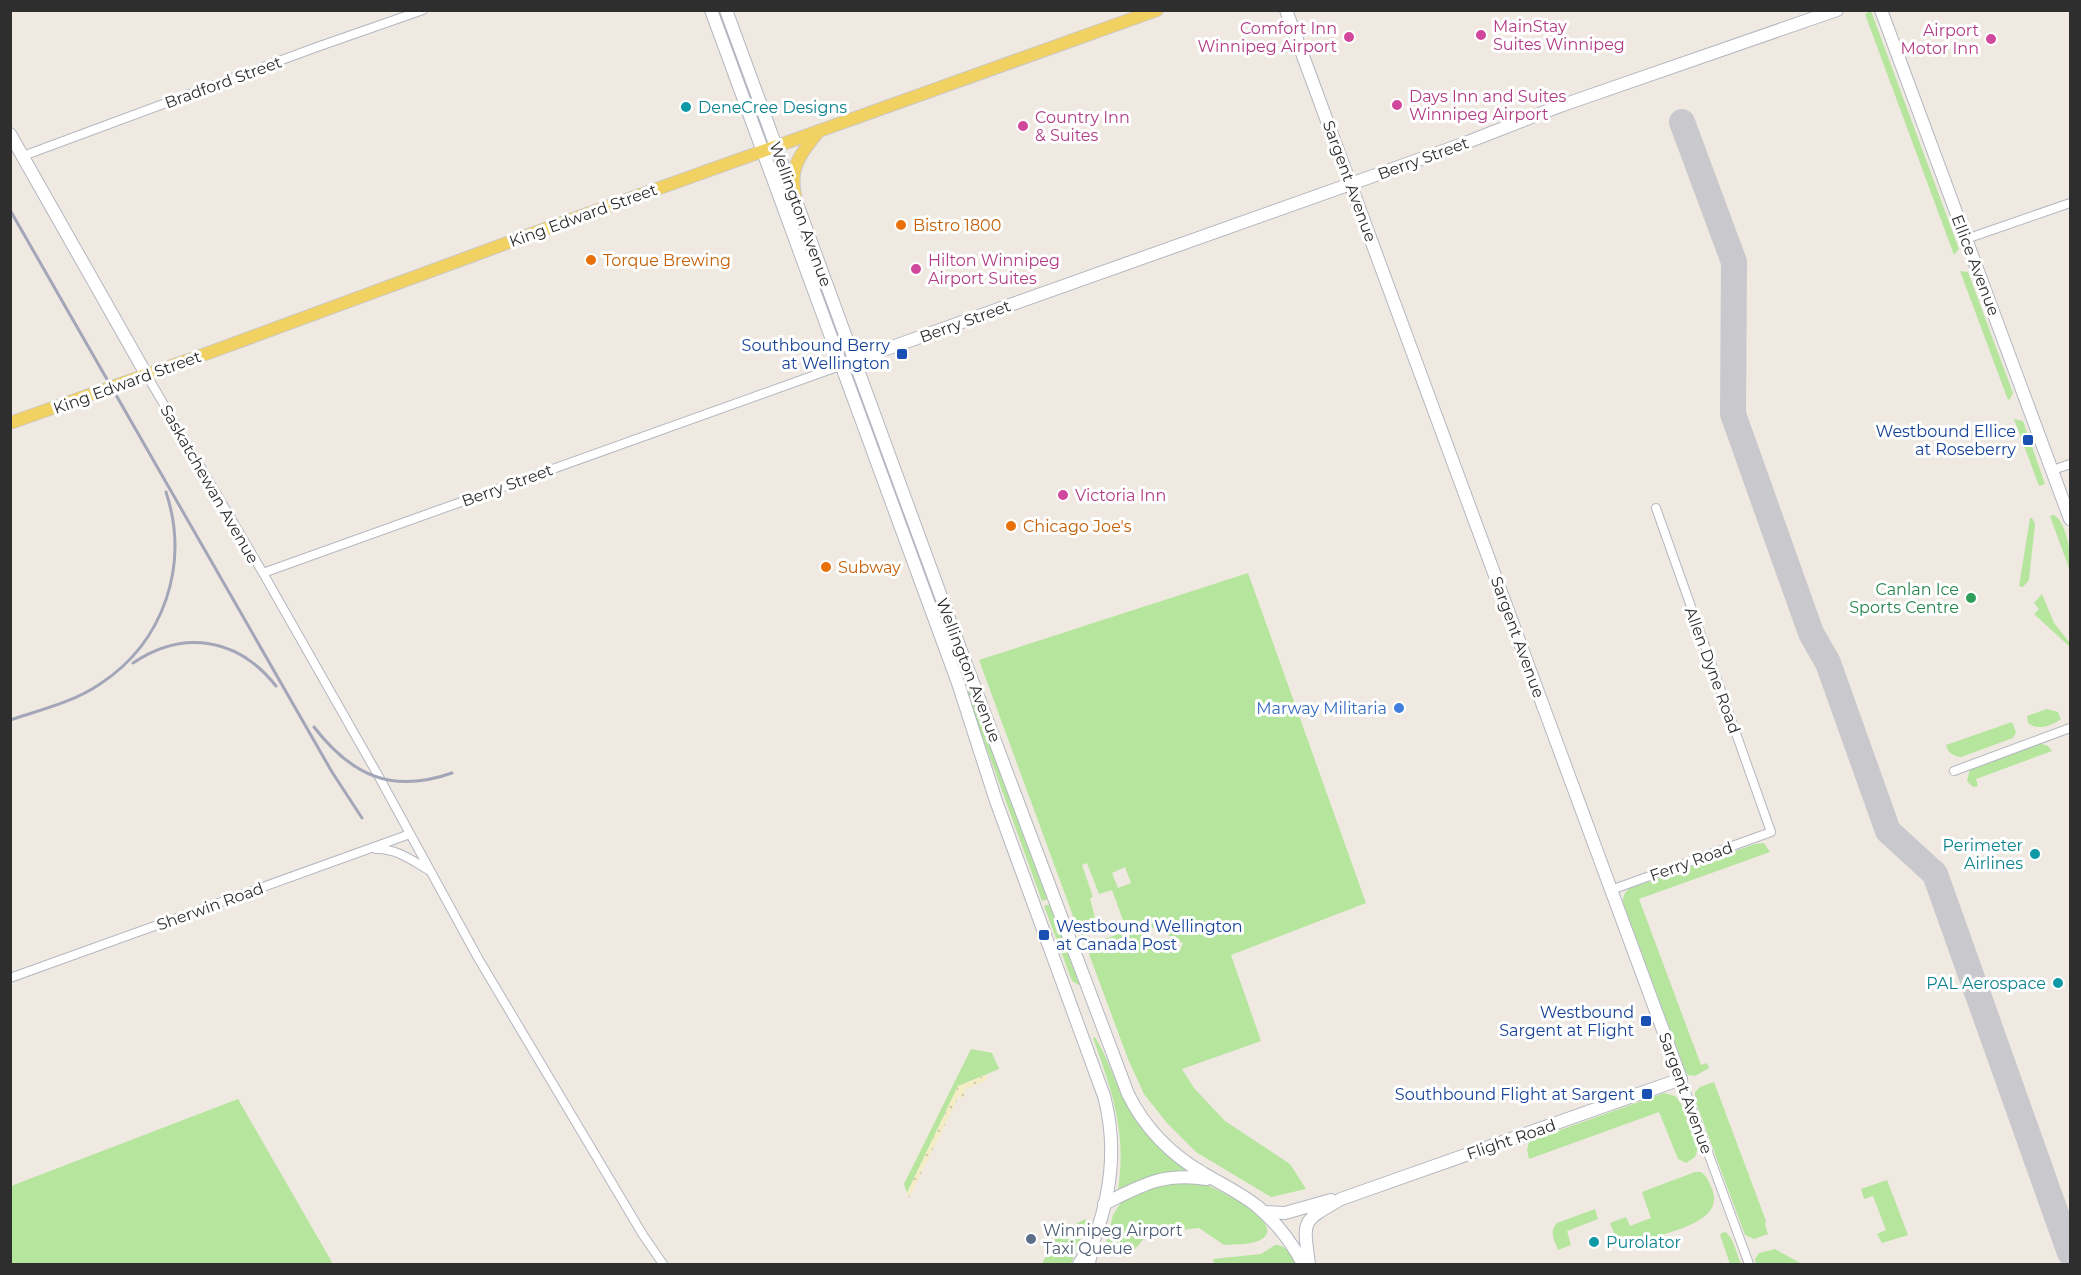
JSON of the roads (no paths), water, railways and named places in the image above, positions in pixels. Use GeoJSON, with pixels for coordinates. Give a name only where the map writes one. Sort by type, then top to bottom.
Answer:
{"type":"FeatureCollection","features":[{"type":"Feature","properties":{"kind":"main road","name":"Wellington Avenue"},"geometry":{"type":"LineString","coordinates":[[711,10],[948,656],[996,801],[1104,1096],[1111,1125],[1113,1154],[1104,1204],[1094,1238],[1078,1264]]}},
{"type":"Feature","properties":{"kind":"main road","name":"Wellington Avenue"},"geometry":{"type":"LineString","coordinates":[[726,10],[961,651],[1128,1094],[1141,1118],[1163,1143],[1192,1167],[1247,1198],[1264,1212],[1286,1237],[1303,1264]]}},
{"type":"Feature","properties":{"kind":"main road","name":"King Edward Street"},"geometry":{"type":"LineString","coordinates":[[10,423],[1157,10]]}},
{"type":"Feature","properties":{"kind":"main road","name":"Sargent Avenue"},"geometry":{"type":"LineString","coordinates":[[1286,10],[1681,1079]]}},
{"type":"Feature","properties":{"kind":"main road","name":"Berry Street"},"geometry":{"type":"LineString","coordinates":[[840,366],[1351,184],[1560,106],[1837,10]]}},
{"type":"Feature","properties":{"kind":"main road","name":"Ellice Avenue"},"geometry":{"type":"LineString","coordinates":[[1881,10],[2070,519]]}},
{"type":"Feature","properties":{"kind":"main road"},"geometry":{"type":"LineString","coordinates":[[730,62],[744,57]]}},
{"type":"Feature","properties":{"kind":"main road"},"geometry":{"type":"LineString","coordinates":[[795,195],[792,183],[797,161],[819,132]]}},
{"type":"Feature","properties":{"kind":"main road","name":"Saskatchewan Avenue"},"geometry":{"type":"LineString","coordinates":[[10,134],[146,374]]}},
{"type":"Feature","properties":{"kind":"main road"},"geometry":{"type":"LineString","coordinates":[[890,499],[903,493]]}},
{"type":"Feature","properties":{"kind":"main road"},"geometry":{"type":"LineString","coordinates":[[948,656],[961,651]]}},
{"type":"Feature","properties":{"kind":"main road","name":"Flight Road"},"geometry":{"type":"LineString","coordinates":[[1341,1199],[1681,1079]]}},
{"type":"Feature","properties":{"kind":"main road"},"geometry":{"type":"LineString","coordinates":[[1104,1204],[1144,1184],[1164,1178],[1191,1176],[1217,1180]]}},
{"type":"Feature","properties":{"kind":"main road"},"geometry":{"type":"LineString","coordinates":[[1264,1212],[1285,1213],[1325,1201],[1341,1199]]}},
{"type":"Feature","properties":{"kind":"main road"},"geometry":{"type":"LineString","coordinates":[[1309,1264],[1304,1234],[1307,1223],[1314,1214],[1341,1199]]}},
{"type":"Feature","properties":{"kind":"street","name":"Bradford Street"},"geometry":{"type":"LineString","coordinates":[[23,156],[423,10]]}},
{"type":"Feature","properties":{"kind":"street"},"geometry":{"type":"LineString","coordinates":[[1966,239],[2070,203]]}},
{"type":"Feature","properties":{"kind":"street","name":"Berry Street"},"geometry":{"type":"LineString","coordinates":[[263,573],[840,366]]}},
{"type":"Feature","properties":{"kind":"street","name":"Saskatchewan Avenue"},"geometry":{"type":"LineString","coordinates":[[146,374],[263,573],[478,958],[643,1235],[663,1264]]}},
{"type":"Feature","properties":{"kind":"street"},"geometry":{"type":"LineString","coordinates":[[2053,470],[2070,464]]}},
{"type":"Feature","properties":{"kind":"street","name":"Allen Dyne Road"},"geometry":{"type":"LineString","coordinates":[[1656,508],[1771,832]]}},
{"type":"Feature","properties":{"kind":"street"},"geometry":{"type":"LineString","coordinates":[[1954,771],[2070,728]]}},
{"type":"Feature","properties":{"kind":"street","name":"Ferry Road"},"geometry":{"type":"LineString","coordinates":[[1611,891],[1771,832]]}},
{"type":"Feature","properties":{"kind":"street","name":"Sherwin Road"},"geometry":{"type":"LineString","coordinates":[[10,978],[410,834]]}},
{"type":"Feature","properties":{"kind":"street"},"geometry":{"type":"LineString","coordinates":[[366,850],[392,850],[430,871]]}},
{"type":"Feature","properties":{"kind":"street","name":"Sargent Avenue"},"geometry":{"type":"LineString","coordinates":[[1681,1079],[1749,1264]]}},
{"type":"Feature","properties":{"kind":"street","name":"Wellington Avenue"},"geometry":{"type":"LineString","coordinates":[[1091,1264],[1094,1238]]}},
{"type":"Feature","properties":{"kind":"railway"},"geometry":{"type":"LineString","coordinates":[[10,210],[332,772],[362,818]]}},
{"type":"Feature","properties":{"kind":"railway"},"geometry":{"type":"LineString","coordinates":[[10,720],[57,705],[90,690],[122,667],[141,647],[166,600],[173,574],[175,547],[173,519],[166,492]]}},
{"type":"Feature","properties":{"kind":"railway"},"geometry":{"type":"LineString","coordinates":[[133,663],[152,652],[172,646],[191,643],[209,644],[245,657],[276,686]]}},
{"type":"Feature","properties":{"kind":"railway"},"geometry":{"type":"LineString","coordinates":[[314,727],[343,758],[375,776],[392,781],[410,782],[452,773]]}},
{"type":"Feature","properties":{"kind":"place","name":"MainStay Suites Winnipeg"},"geometry":{"type":"Point","coordinates":[1481,35]}},
{"type":"Feature","properties":{"kind":"place","name":"Comfort Inn Winnipeg Airport"},"geometry":{"type":"Point","coordinates":[1349,37]}},
{"type":"Feature","properties":{"kind":"place","name":"Airport Motor Inn"},"geometry":{"type":"Point","coordinates":[1991,39]}},
{"type":"Feature","properties":{"kind":"place","name":"Days Inn and Suites Winnipeg Airport"},"geometry":{"type":"Point","coordinates":[1397,105]}},
{"type":"Feature","properties":{"kind":"place","name":"DeneCree Designs"},"geometry":{"type":"Point","coordinates":[686,107]}},
{"type":"Feature","properties":{"kind":"place","name":"Country Inn & Suites"},"geometry":{"type":"Point","coordinates":[1023,126]}},
{"type":"Feature","properties":{"kind":"place","name":"Bistro 1800"},"geometry":{"type":"Point","coordinates":[901,225]}},
{"type":"Feature","properties":{"kind":"place","name":"Torque Brewing"},"geometry":{"type":"Point","coordinates":[591,260]}},
{"type":"Feature","properties":{"kind":"place","name":"Hilton Winnipeg Airport Suites"},"geometry":{"type":"Point","coordinates":[916,269]}},
{"type":"Feature","properties":{"kind":"place","name":"Southbound Berry at Wellington"},"geometry":{"type":"Point","coordinates":[902,354]}},
{"type":"Feature","properties":{"kind":"place","name":"Westbound Ellice at Roseberry"},"geometry":{"type":"Point","coordinates":[2028,440]}},
{"type":"Feature","properties":{"kind":"place","name":"Victoria Inn"},"geometry":{"type":"Point","coordinates":[1063,495]}},
{"type":"Feature","properties":{"kind":"place","name":"Chicago Joe's"},"geometry":{"type":"Point","coordinates":[1011,526]}},
{"type":"Feature","properties":{"kind":"place","name":"Subway"},"geometry":{"type":"Point","coordinates":[826,567]}},
{"type":"Feature","properties":{"kind":"place","name":"Canlan Ice Sports Centre"},"geometry":{"type":"Point","coordinates":[1971,598]}},
{"type":"Feature","properties":{"kind":"place","name":"Marway Militaria"},"geometry":{"type":"Point","coordinates":[1399,708]}},
{"type":"Feature","properties":{"kind":"place","name":"Perimeter Airlines"},"geometry":{"type":"Point","coordinates":[2035,854]}},
{"type":"Feature","properties":{"kind":"place","name":"Westbound Wellington at Canada Post"},"geometry":{"type":"Point","coordinates":[1044,935]}},
{"type":"Feature","properties":{"kind":"place","name":"PAL Aerospace"},"geometry":{"type":"Point","coordinates":[2058,983]}},
{"type":"Feature","properties":{"kind":"place","name":"Westbound Sargent at Flight"},"geometry":{"type":"Point","coordinates":[1646,1021]}},
{"type":"Feature","properties":{"kind":"place","name":"Southbound Flight at Sargent"},"geometry":{"type":"Point","coordinates":[1647,1094]}},
{"type":"Feature","properties":{"kind":"place","name":"Winnipeg Airport Taxi Queue"},"geometry":{"type":"Point","coordinates":[1031,1239]}},
{"type":"Feature","properties":{"kind":"place","name":"Purolator"},"geometry":{"type":"Point","coordinates":[1594,1242]}}]}
